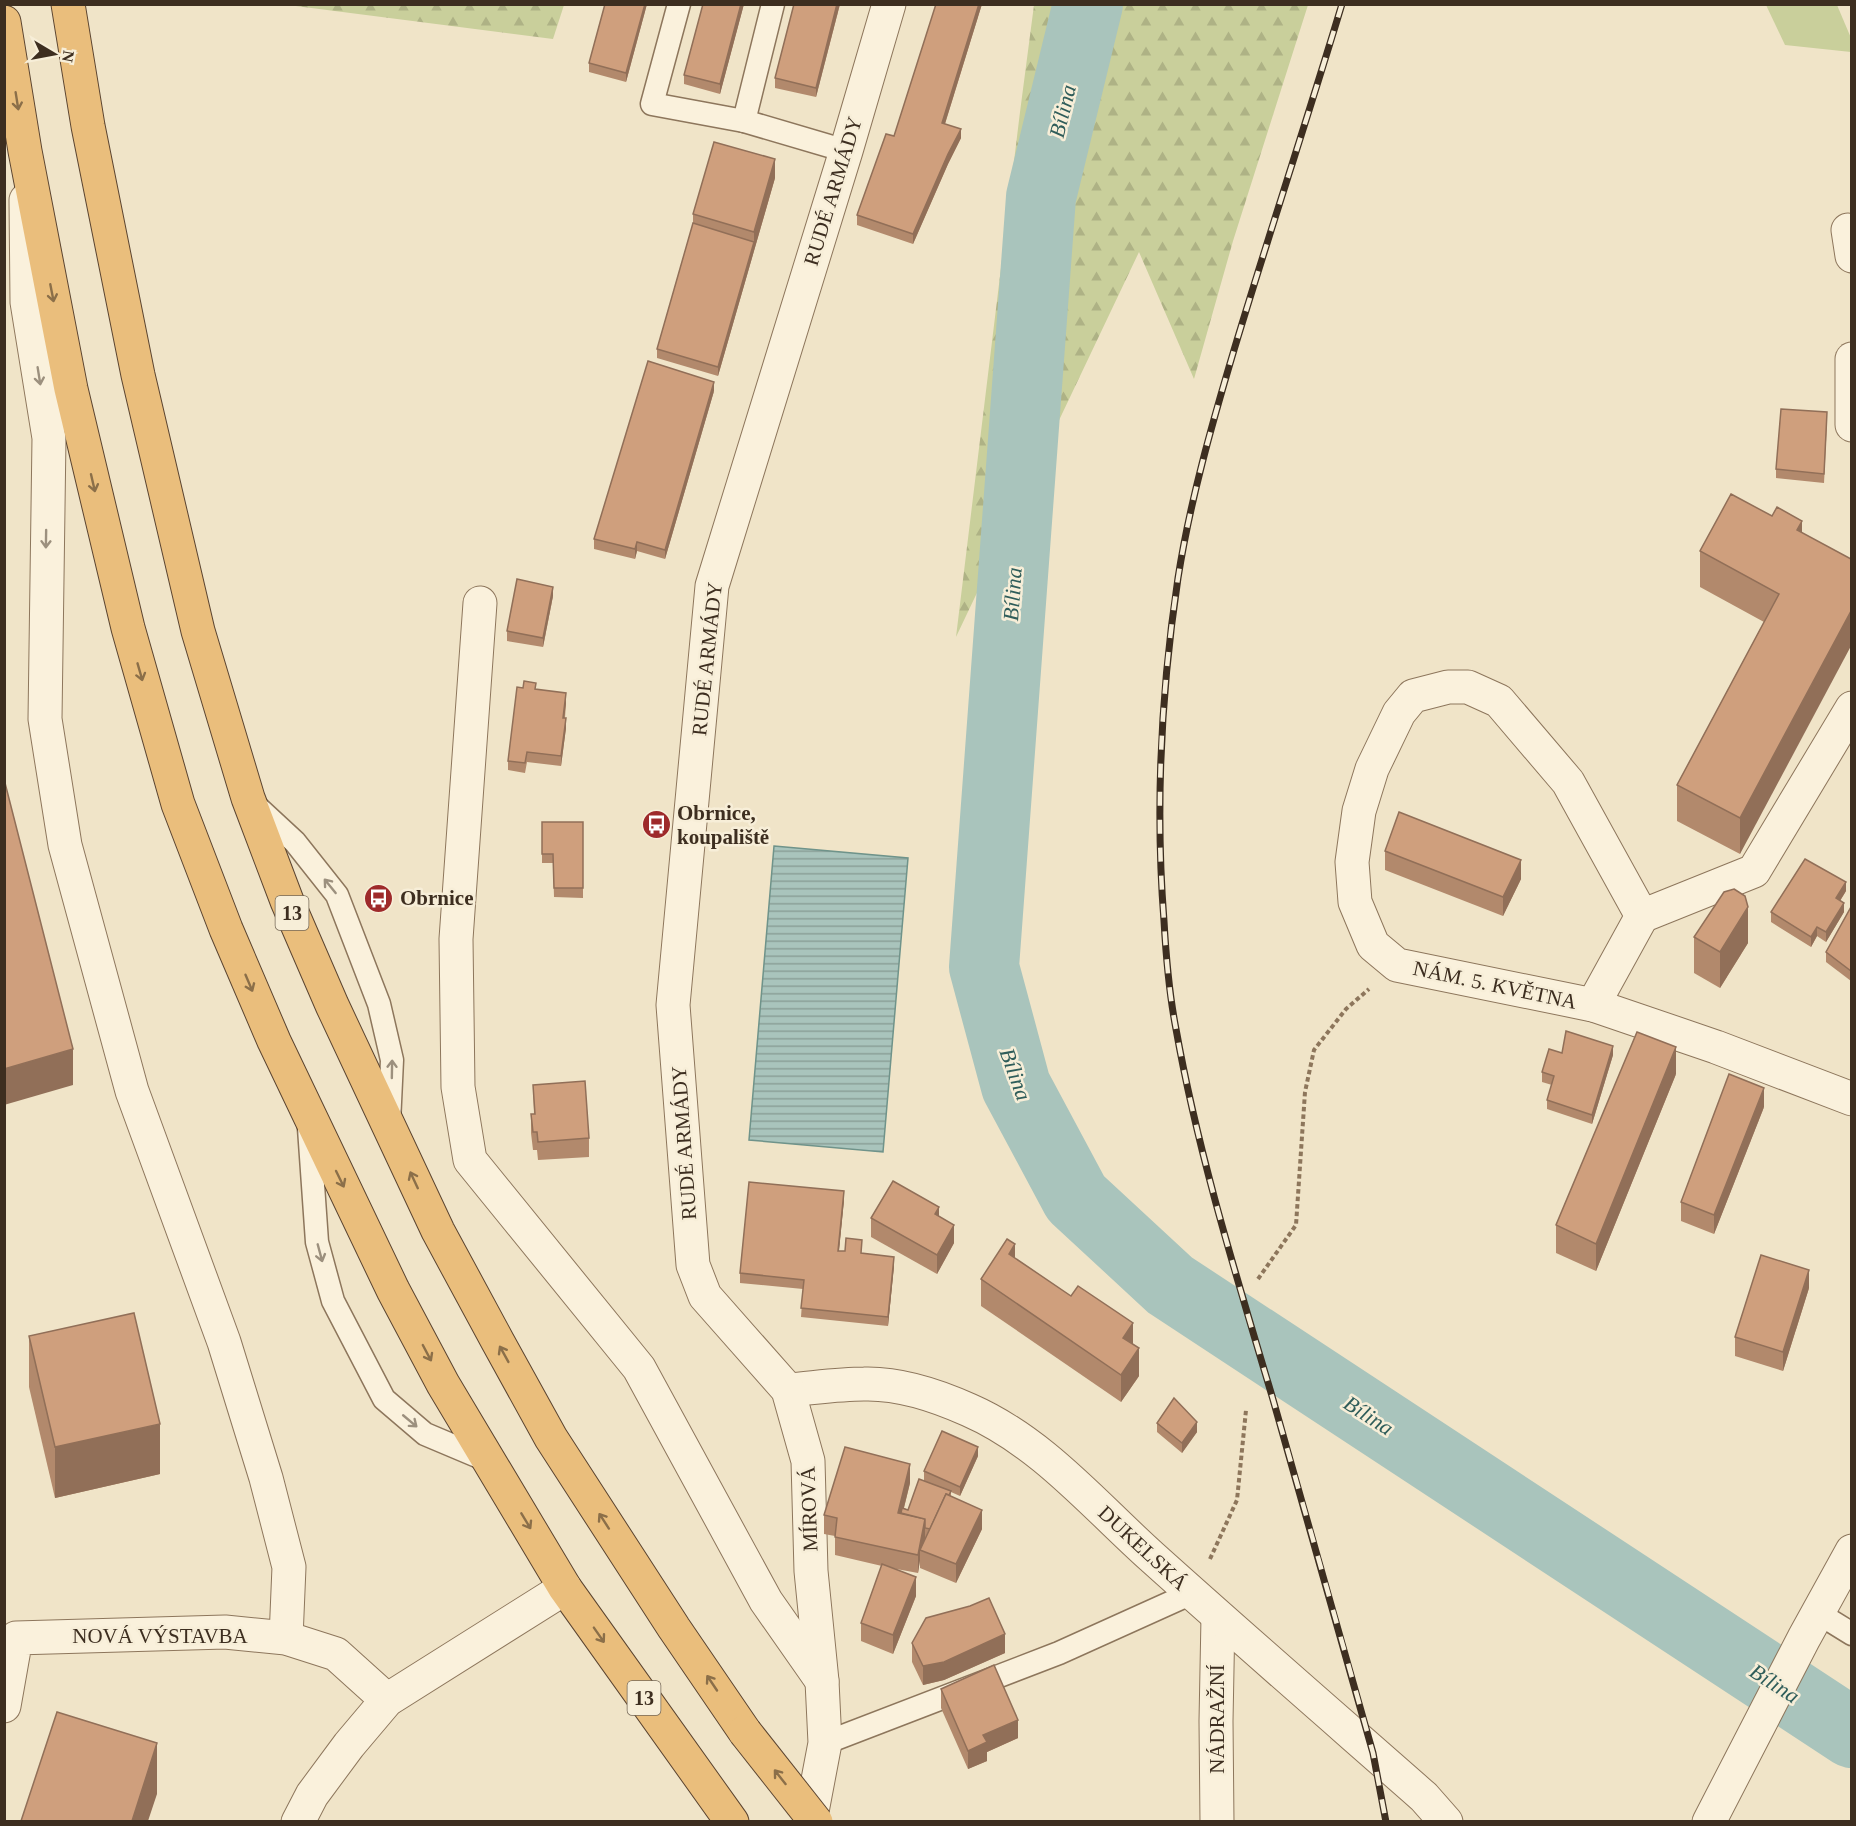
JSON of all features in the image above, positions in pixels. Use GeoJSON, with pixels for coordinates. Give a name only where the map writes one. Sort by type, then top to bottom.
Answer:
{"type":"FeatureCollection","features":[{"type":"Feature","properties":{"kind":"highway","name":"13"},"geometry":{"type":"LineString","coordinates":[[68,4],[88,126],[138,375],[198,631],[248,798],[287,901],[332,1005],[438,1231],[551,1438],[674,1628],[745,1732],[816,1821]]}},
{"type":"Feature","properties":{"kind":"highway","name":"13"},"geometry":{"type":"LineString","coordinates":[[4,22],[25,151],[71,389],[128,628],[178,804],[226,929],[274,1041],[393,1290],[443,1384],[566,1588],[727,1815]]}},
{"type":"Feature","properties":{"kind":"street","name":"RUDÉ ARMÁDY"},"geometry":{"type":"LineString","coordinates":[[693,1265],[673,1005],[712,586],[889,4]]}},
{"type":"Feature","properties":{"kind":"street"},"geometry":{"type":"LineString","coordinates":[[25,151],[27,302],[49,438],[45,720],[65,845],[132,1091],[224,1342],[266,1478],[289,1567],[286,1638]]}},
{"type":"Feature","properties":{"kind":"street"},"geometry":{"type":"LineString","coordinates":[[1851,359],[1851,425]]}},
{"type":"Feature","properties":{"kind":"street"},"geometry":{"type":"LineString","coordinates":[[480,603],[456,939],[458,1087],[470,1160],[639,1368],[766,1601],[822,1681]]}},
{"type":"Feature","properties":{"kind":"street","name":"NÁM. 5. KVĚTNA"},"geometry":{"type":"LineString","coordinates":[[1593,1005],[1642,916],[1568,782],[1498,701],[1468,687],[1448,687],[1413,696],[1399,713],[1372,769],[1359,811],[1352,862],[1355,902],[1373,945],[1397,965],[1593,1005],[1716,1047],[1851,1099]]}},
{"type":"Feature","properties":{"kind":"street"},"geometry":{"type":"LineString","coordinates":[[1642,916],[1754,871],[1851,708]]}},
{"type":"Feature","properties":{"kind":"street","name":"MÍROVÁ"},"geometry":{"type":"LineString","coordinates":[[693,1265],[705,1296],[788,1390],[808,1461],[811,1571],[822,1681],[825,1743],[810,1821]]}},
{"type":"Feature","properties":{"kind":"street","name":"DUKELSKÁ"},"geometry":{"type":"LineString","coordinates":[[788,1390],[866,1383],[912,1389],[969,1409],[1007,1429],[1054,1464],[1218,1617],[1424,1797],[1446,1821]]}},
{"type":"Feature","properties":{"kind":"street"},"geometry":{"type":"LineString","coordinates":[[1709,1821],[1851,1551]]}},
{"type":"Feature","properties":{"kind":"street"},"geometry":{"type":"LineString","coordinates":[[298,1821],[312,1794],[342,1753],[387,1700],[566,1588]]}},
{"type":"Feature","properties":{"kind":"street","name":"NÁDRAŽNÍ"},"geometry":{"type":"LineString","coordinates":[[1217,1821],[1218,1617]]}},
{"type":"Feature","properties":{"kind":"street","name":"NOVÁ VÝSTAVBA"},"geometry":{"type":"LineString","coordinates":[[4,1706],[16,1638],[225,1632],[286,1638],[336,1654],[387,1700]]}},
{"type":"Feature","properties":{"kind":"lane"},"geometry":{"type":"LineString","coordinates":[[679,4],[652,104],[744,121],[846,151]]}},
{"type":"Feature","properties":{"kind":"lane"},"geometry":{"type":"LineString","coordinates":[[744,121],[773,4]]}},
{"type":"Feature","properties":{"kind":"lane"},"geometry":{"type":"LineString","coordinates":[[248,798],[295,842],[337,895],[379,1004],[392,1060],[389,1127]]}},
{"type":"Feature","properties":{"kind":"lane"},"geometry":{"type":"LineString","coordinates":[[308,1111],[317,1242],[333,1301],[384,1399],[426,1434],[489,1461]]}},
{"type":"Feature","properties":{"kind":"lane"},"geometry":{"type":"LineString","coordinates":[[825,1743],[1059,1653],[1192,1593]]}},
{"type":"Feature","properties":{"kind":"lane"},"geometry":{"type":"LineString","coordinates":[[1811,1625],[1851,1634]]}},
{"type":"Feature","properties":{"kind":"path"},"geometry":{"type":"LineString","coordinates":[[1258,1279],[1296,1225],[1305,1092],[1314,1050],[1346,1009],[1397,965]]}},
{"type":"Feature","properties":{"kind":"path"},"geometry":{"type":"LineString","coordinates":[[1192,1593],[1218,1545],[1237,1500],[1246,1410]]}},
{"type":"Feature","properties":{"kind":"green space"},"geometry":{"type":"Polygon","coordinates":[[[288,5],[564,5],[553,39],[288,5]]]}},
{"type":"Feature","properties":{"kind":"green space"},"geometry":{"type":"Polygon","coordinates":[[[1034,5],[1308,5],[1233,241],[1194,379],[1139,252],[956,637],[1020,112],[1034,5]]]}},
{"type":"Feature","properties":{"kind":"green space"},"geometry":{"type":"Polygon","coordinates":[[[1766,5],[1837,5],[1851,38],[1851,52],[1785,45],[1766,5]]]}},
{"type":"Feature","properties":{"kind":"water"},"geometry":{"type":"Polygon","coordinates":[[[774,846],[908,858],[883,1152],[749,1140],[774,846]]]}},
{"type":"Feature","properties":{"kind":"building"},"geometry":{"type":"Polygon","coordinates":[[[605,4],[645,4],[626,73],[589,63],[605,4]]]}},
{"type":"Feature","properties":{"kind":"building"},"geometry":{"type":"Polygon","coordinates":[[[703,4],[741,4],[720,84],[684,75],[703,4]]]}},
{"type":"Feature","properties":{"kind":"building"},"geometry":{"type":"Polygon","coordinates":[[[794,4],[837,4],[816,88],[775,78],[794,4]]]}},
{"type":"Feature","properties":{"kind":"building"},"geometry":{"type":"Polygon","coordinates":[[[936,4],[979,4],[942,123],[961,129],[913,234],[857,215],[886,134],[894,136],[936,4]]]}},
{"type":"Feature","properties":{"kind":"building"},"geometry":{"type":"Polygon","coordinates":[[[714,142],[775,159],[754,232],[693,214],[714,142]]]}},
{"type":"Feature","properties":{"kind":"building"},"geometry":{"type":"Polygon","coordinates":[[[693,223],[754,242],[718,367],[657,349],[693,223]]]}},
{"type":"Feature","properties":{"kind":"building"},"geometry":{"type":"Polygon","coordinates":[[[648,361],[714,382],[665,550],[637,542],[635,549],[594,539],[648,361]]]}},
{"type":"Feature","properties":{"kind":"building"},"geometry":{"type":"Polygon","coordinates":[[[1781,409],[1827,412],[1824,474],[1776,469],[1781,409]]]}},
{"type":"Feature","properties":{"kind":"building"},"geometry":{"type":"Polygon","coordinates":[[[1731,494],[1772,516],[1777,507],[1802,521],[1797,530],[1851,559],[1851,611],[1740,818],[1677,785],[1779,594],[1700,551],[1731,494]]]}},
{"type":"Feature","properties":{"kind":"building"},"geometry":{"type":"Polygon","coordinates":[[[517,579],[553,587],[543,638],[507,631],[517,579]]]}},
{"type":"Feature","properties":{"kind":"building"},"geometry":{"type":"Polygon","coordinates":[[[524,681],[536,683],[535,689],[566,693],[563,718],[566,718],[561,756],[527,752],[525,763],[508,761],[517,687],[523,688],[524,681]]]}},
{"type":"Feature","properties":{"kind":"building"},"geometry":{"type":"Polygon","coordinates":[[[4,779],[73,1049],[4,1069],[4,779]]]}},
{"type":"Feature","properties":{"kind":"building"},"geometry":{"type":"Polygon","coordinates":[[[1399,812],[1521,860],[1503,897],[1385,851],[1399,812]]]}},
{"type":"Feature","properties":{"kind":"building"},"geometry":{"type":"Polygon","coordinates":[[[542,822],[583,822],[583,888],[554,888],[553,854],[542,854],[542,822]]]}},
{"type":"Feature","properties":{"kind":"building"},"geometry":{"type":"Polygon","coordinates":[[[1805,859],[1846,882],[1836,898],[1844,903],[1826,932],[1817,927],[1811,937],[1771,912],[1805,859]]]}},
{"type":"Feature","properties":{"kind":"building"},"geometry":{"type":"Polygon","coordinates":[[[1734,889],[1745,896],[1748,907],[1720,952],[1694,937],[1724,892],[1734,889]]]}},
{"type":"Feature","properties":{"kind":"building"},"geometry":{"type":"Polygon","coordinates":[[[1851,907],[1851,971],[1826,952],[1851,907]]]}},
{"type":"Feature","properties":{"kind":"building"},"geometry":{"type":"Polygon","coordinates":[[[1566,1031],[1613,1046],[1592,1115],[1547,1100],[1554,1076],[1542,1072],[1549,1049],[1562,1053],[1566,1031]]]}},
{"type":"Feature","properties":{"kind":"building"},"geometry":{"type":"Polygon","coordinates":[[[1637,1032],[1676,1047],[1596,1244],[1556,1225],[1637,1032]]]}},
{"type":"Feature","properties":{"kind":"building"},"geometry":{"type":"Polygon","coordinates":[[[1729,1074],[1764,1088],[1714,1215],[1681,1202],[1729,1074]]]}},
{"type":"Feature","properties":{"kind":"building"},"geometry":{"type":"Polygon","coordinates":[[[585,1081],[589,1138],[538,1142],[537,1132],[533,1132],[531,1114],[535,1114],[533,1085],[585,1081]]]}},
{"type":"Feature","properties":{"kind":"building"},"geometry":{"type":"Polygon","coordinates":[[[893,1181],[939,1207],[935,1214],[954,1225],[937,1255],[871,1218],[893,1181]]]}},
{"type":"Feature","properties":{"kind":"building"},"geometry":{"type":"Polygon","coordinates":[[[749,1182],[844,1191],[838,1251],[845,1251],[846,1238],[862,1240],[861,1253],[894,1257],[888,1317],[801,1308],[804,1280],[740,1273],[749,1182]]]}},
{"type":"Feature","properties":{"kind":"building"},"geometry":{"type":"Polygon","coordinates":[[[1007,1239],[1015,1244],[1009,1254],[1071,1296],[1078,1286],[1133,1323],[1123,1338],[1139,1348],[1121,1375],[981,1279],[1007,1239]]]}},
{"type":"Feature","properties":{"kind":"building"},"geometry":{"type":"Polygon","coordinates":[[[1761,1255],[1809,1270],[1783,1352],[1735,1337],[1761,1255]]]}},
{"type":"Feature","properties":{"kind":"building"},"geometry":{"type":"Polygon","coordinates":[[[134,1313],[160,1424],[55,1447],[29,1336],[134,1313]]]}},
{"type":"Feature","properties":{"kind":"building"},"geometry":{"type":"Polygon","coordinates":[[[1174,1398],[1197,1422],[1182,1443],[1157,1423],[1174,1398]]]}},
{"type":"Feature","properties":{"kind":"building"},"geometry":{"type":"Polygon","coordinates":[[[942,1431],[978,1447],[960,1487],[924,1471],[942,1431]]]}},
{"type":"Feature","properties":{"kind":"building"},"geometry":{"type":"Polygon","coordinates":[[[845,1447],[910,1464],[898,1513],[925,1519],[918,1555],[835,1537],[837,1518],[824,1515],[845,1447]]]}},
{"type":"Feature","properties":{"kind":"building"},"geometry":{"type":"Polygon","coordinates":[[[919,1479],[951,1491],[949,1495],[946,1494],[930,1529],[925,1528],[925,1519],[901,1513],[902,1508],[908,1510],[919,1479]]]}},
{"type":"Feature","properties":{"kind":"building"},"geometry":{"type":"Polygon","coordinates":[[[946,1494],[982,1510],[956,1564],[920,1550],[946,1494]]]}},
{"type":"Feature","properties":{"kind":"building"},"geometry":{"type":"Polygon","coordinates":[[[882,1564],[916,1577],[893,1635],[861,1623],[882,1564]]]}},
{"type":"Feature","properties":{"kind":"building"},"geometry":{"type":"Polygon","coordinates":[[[989,1598],[1005,1634],[944,1662],[923,1666],[912,1643],[926,1618],[970,1606],[989,1598]]]}},
{"type":"Feature","properties":{"kind":"building"},"geometry":{"type":"Polygon","coordinates":[[[994,1665],[1018,1720],[983,1735],[987,1742],[968,1751],[941,1689],[994,1665]]]}},
{"type":"Feature","properties":{"kind":"building"},"geometry":{"type":"Polygon","coordinates":[[[57,1712],[157,1743],[132,1821],[21,1821],[57,1712]]]}},
{"type":"Feature","properties":{"kind":"waterway","name":"Bílina"},"geometry":{"type":"LineString","coordinates":[[1088,4],[1041,197],[984,967],[1016,1086],[1076,1198],[1170,1285],[1852,1733]]}},
{"type":"Feature","properties":{"kind":"railway"},"geometry":{"type":"LineString","coordinates":[[1342,4],[1234,350],[1189,520],[1178,578],[1167,664],[1161,749],[1161,878],[1170,988],[1195,1122],[1373,1753],[1386,1822]]}},
{"type":"Feature","properties":{"kind":"place","name":"Obrnice, koupaliště"},"geometry":{"type":"Point","coordinates":[656,825]}},
{"type":"Feature","properties":{"kind":"place","name":"Obrnice"},"geometry":{"type":"Point","coordinates":[379,898]}}]}
